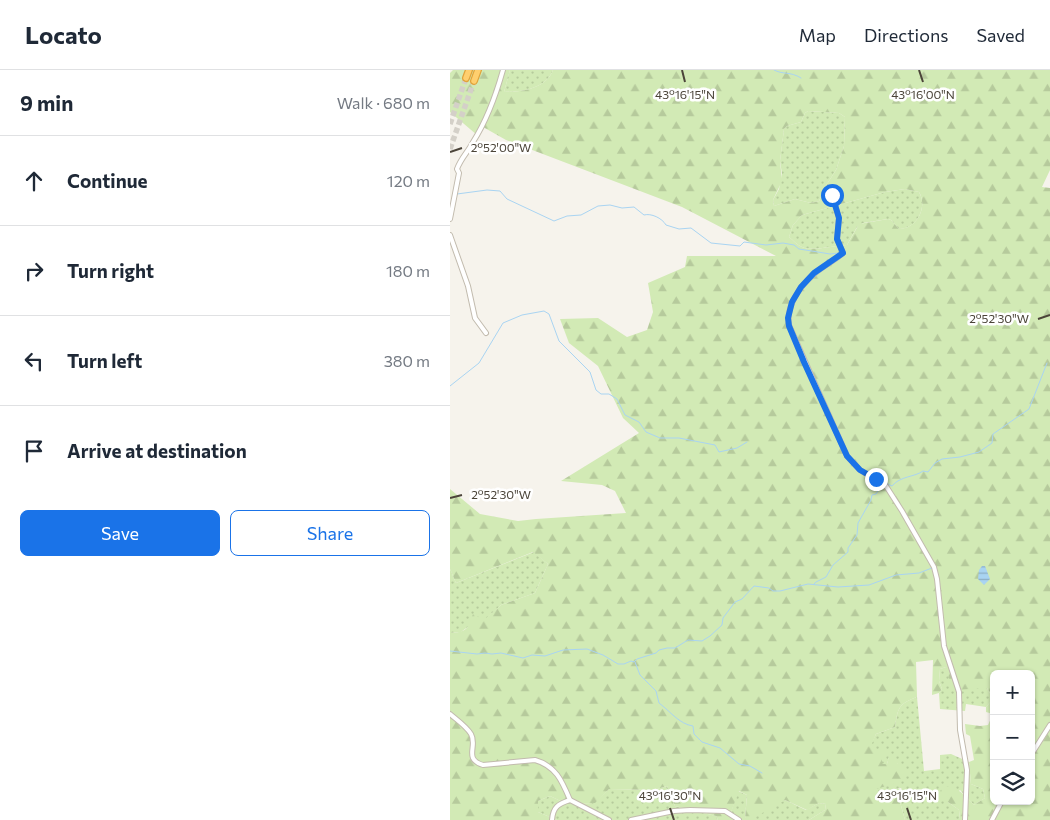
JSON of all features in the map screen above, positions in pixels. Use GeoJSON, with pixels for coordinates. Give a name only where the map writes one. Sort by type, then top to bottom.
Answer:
{"type":"FeatureCollection","features":[{"type":"Feature","properties":{"kind":"highway"},"geometry":{"type":"LineString","coordinates":[[466,78],[469,70]]}},
{"type":"Feature","properties":{"kind":"highway"},"geometry":{"type":"LineString","coordinates":[[474,81],[478,70]]}},
{"type":"Feature","properties":{"kind":"street"},"geometry":{"type":"LineString","coordinates":[[450,219],[459,173],[457,169],[461,158],[473,144],[488,115],[503,70]]}},
{"type":"Feature","properties":{"kind":"street"},"geometry":{"type":"LineString","coordinates":[[450,167],[457,169]]}},
{"type":"Feature","properties":{"kind":"street"},"geometry":{"type":"LineString","coordinates":[[832,195],[839,218],[837,239],[843,253],[814,273],[801,287],[792,302],[788,318],[789,326],[847,456],[860,470],[886,486],[934,567],[944,646],[959,692],[960,730],[967,770],[965,820]]}},
{"type":"Feature","properties":{"kind":"street"},"geometry":{"type":"LineString","coordinates":[[450,235],[468,286],[475,318],[486,333]]}},
{"type":"Feature","properties":{"kind":"street"},"geometry":{"type":"LineString","coordinates":[[450,714],[471,735],[473,743],[472,755],[475,761],[482,765],[535,760],[543,762],[561,778],[570,800],[609,820]]}},
{"type":"Feature","properties":{"kind":"street"},"geometry":{"type":"LineString","coordinates":[[1035,749],[1050,725]]}},
{"type":"Feature","properties":{"kind":"street"},"geometry":{"type":"LineString","coordinates":[[552,820],[554,809],[557,805],[570,800]]}},
{"type":"Feature","properties":{"kind":"street"},"geometry":{"type":"LineString","coordinates":[[992,820],[1000,805]]}},
{"type":"Feature","properties":{"kind":"street"},"geometry":{"type":"LineString","coordinates":[[631,820],[674,811],[690,810],[725,811],[740,820]]}},
{"type":"Feature","properties":{"kind":"green space"},"geometry":{"type":"Polygon","coordinates":[[[453,70],[510,70],[504,92],[525,90],[539,85],[550,76],[553,70],[1050,70],[1050,170],[1042,187],[1050,188],[1050,820],[960,820],[959,810],[948,802],[936,799],[943,786],[957,789],[974,805],[985,798],[983,789],[971,784],[969,762],[974,760],[970,736],[966,734],[965,724],[988,725],[990,721],[990,805],[1035,805],[1035,670],[990,670],[990,694],[987,688],[952,690],[946,667],[940,669],[939,681],[942,689],[939,693],[932,695],[933,660],[916,662],[917,697],[900,707],[895,727],[876,734],[871,746],[879,751],[885,751],[886,755],[882,758],[882,764],[887,764],[889,756],[894,757],[898,764],[904,767],[906,774],[900,782],[876,789],[907,791],[900,802],[905,820],[809,820],[825,810],[826,804],[819,803],[807,810],[785,800],[750,820],[745,819],[747,795],[739,791],[730,815],[733,820],[718,820],[716,816],[675,806],[667,786],[654,790],[609,789],[595,803],[567,804],[550,796],[538,801],[538,812],[557,820],[450,820],[450,633],[466,629],[473,614],[484,620],[501,605],[535,593],[548,564],[533,552],[456,583],[450,569],[450,489],[480,514],[518,521],[626,513],[615,491],[602,485],[561,481],[639,433],[623,418],[598,366],[569,343],[560,319],[598,318],[627,337],[647,330],[653,312],[648,283],[685,267],[687,256],[776,256],[682,207],[506,140],[483,127],[477,135],[450,112],[450,73],[453,70]],[[808,111],[801,122],[787,126],[784,129],[780,161],[782,181],[773,200],[774,206],[795,199],[811,203],[819,201],[836,170],[844,146],[845,117],[839,113],[808,111]],[[905,189],[885,192],[802,215],[793,225],[789,237],[802,247],[817,249],[847,245],[859,224],[888,219],[899,229],[905,228],[916,221],[922,204],[919,192],[905,189]]]}},
{"type":"Feature","properties":{"kind":"green space"},"geometry":{"type":"Polygon","coordinates":[[[510,70],[553,70],[550,76],[539,85],[525,90],[504,92],[510,70]]]}},
{"type":"Feature","properties":{"kind":"green space"},"geometry":{"type":"Polygon","coordinates":[[[808,111],[839,113],[845,117],[844,146],[836,170],[819,201],[811,203],[795,199],[774,206],[773,200],[779,189],[782,174],[780,161],[784,129],[787,126],[801,122],[808,111]]]}},
{"type":"Feature","properties":{"kind":"green space"},"geometry":{"type":"Polygon","coordinates":[[[905,189],[919,192],[922,204],[916,221],[905,228],[899,229],[888,219],[863,223],[857,227],[847,245],[817,249],[802,247],[789,237],[793,225],[802,215],[885,192],[905,189]]]}},
{"type":"Feature","properties":{"kind":"green space"},"geometry":{"type":"Polygon","coordinates":[[[534,552],[548,564],[535,593],[501,605],[484,621],[469,626],[461,632],[450,633],[450,569],[456,583],[534,552]]]}},
{"type":"Feature","properties":{"kind":"green space"},"geometry":{"type":"Polygon","coordinates":[[[946,667],[987,688],[990,694],[990,702],[986,707],[966,704],[965,711],[940,709],[939,693],[942,689],[939,681],[940,669],[946,667]]]}},
{"type":"Feature","properties":{"kind":"green space"},"geometry":{"type":"Polygon","coordinates":[[[917,697],[924,771],[940,769],[940,755],[951,754],[969,762],[971,784],[983,789],[985,798],[974,805],[960,790],[948,802],[959,810],[960,820],[905,820],[900,802],[906,795],[901,788],[882,792],[875,789],[898,764],[889,757],[887,764],[882,764],[879,753],[870,746],[876,734],[895,727],[900,707],[917,697]]]}},
{"type":"Feature","properties":{"kind":"green space"},"geometry":{"type":"Polygon","coordinates":[[[990,702],[990,713],[986,712],[986,707],[990,702]]]}},
{"type":"Feature","properties":{"kind":"green space"},"geometry":{"type":"Polygon","coordinates":[[[667,786],[675,806],[716,816],[718,820],[557,820],[538,812],[538,801],[550,796],[567,804],[594,803],[609,789],[654,790],[667,786]]]}},
{"type":"Feature","properties":{"kind":"green space"},"geometry":{"type":"Polygon","coordinates":[[[738,791],[747,795],[745,818],[785,800],[806,810],[819,803],[826,804],[825,810],[809,820],[733,820],[730,815],[738,791]]]}},
{"type":"Feature","properties":{"kind":"water"},"geometry":{"type":"Polygon","coordinates":[[[982,566],[985,566],[990,579],[984,585],[978,579],[979,570],[982,566]]]}},
{"type":"Feature","properties":{"kind":"waterway"},"geometry":{"type":"LineString","coordinates":[[774,70],[793,74],[801,78]]}},
{"type":"Feature","properties":{"kind":"waterway"},"geometry":{"type":"LineString","coordinates":[[457,194],[487,190],[500,191],[507,199],[554,221],[567,216],[581,215],[598,206],[634,207],[644,215],[653,215],[659,218],[666,225],[679,229],[691,228],[711,243],[740,246],[744,242],[766,245],[783,243],[794,245],[799,249],[830,254],[839,253]]}},
{"type":"Feature","properties":{"kind":"waterway"},"geometry":{"type":"LineString","coordinates":[[450,386],[479,363],[503,323],[522,315],[544,311],[549,314],[559,341],[590,372],[596,390],[601,394],[609,394],[617,399],[625,415],[639,422],[646,432],[660,438],[679,438],[715,445],[719,452],[737,448],[747,442]]}},
{"type":"Feature","properties":{"kind":"waterway"},"geometry":{"type":"LineString","coordinates":[[884,484],[892,486],[903,478],[923,471],[928,472],[935,463],[942,459],[979,452],[992,443],[993,434],[1029,409],[1047,363]]}},
{"type":"Feature","properties":{"kind":"waterway"},"geometry":{"type":"LineString","coordinates":[[814,584],[826,577],[833,565],[848,552],[848,548],[857,535],[858,523],[872,495],[876,494],[881,486]]}},
{"type":"Feature","properties":{"kind":"waterway"},"geometry":{"type":"LineString","coordinates":[[450,651],[477,654],[501,653],[523,658],[532,655],[545,656],[563,650],[587,649],[603,655],[618,664],[624,664],[631,661],[634,662],[659,650],[675,648],[688,640],[702,641],[722,625],[723,618],[735,602],[742,599],[754,586],[780,591],[808,584],[838,587],[869,585],[896,575],[919,573],[932,568]]}},
{"type":"Feature","properties":{"kind":"waterway"},"geometry":{"type":"LineString","coordinates":[[635,662],[640,675],[656,691],[659,703],[679,720],[693,726],[694,734],[702,742],[720,748],[739,764],[750,766],[762,773]]}},
{"type":"Feature","properties":{"kind":"tunnel"},"geometry":{"type":"LineString","coordinates":[[450,124],[466,78]]}},
{"type":"Feature","properties":{"kind":"tunnel"},"geometry":{"type":"LineString","coordinates":[[450,149],[474,81]]}},
{"type":"Feature","properties":{"kind":"route"},"geometry":{"type":"LineString","coordinates":[[832,195],[839,218],[837,239],[843,253],[814,273],[801,287],[792,302],[788,318],[789,326],[847,456],[860,470],[876,479]]}}]}
